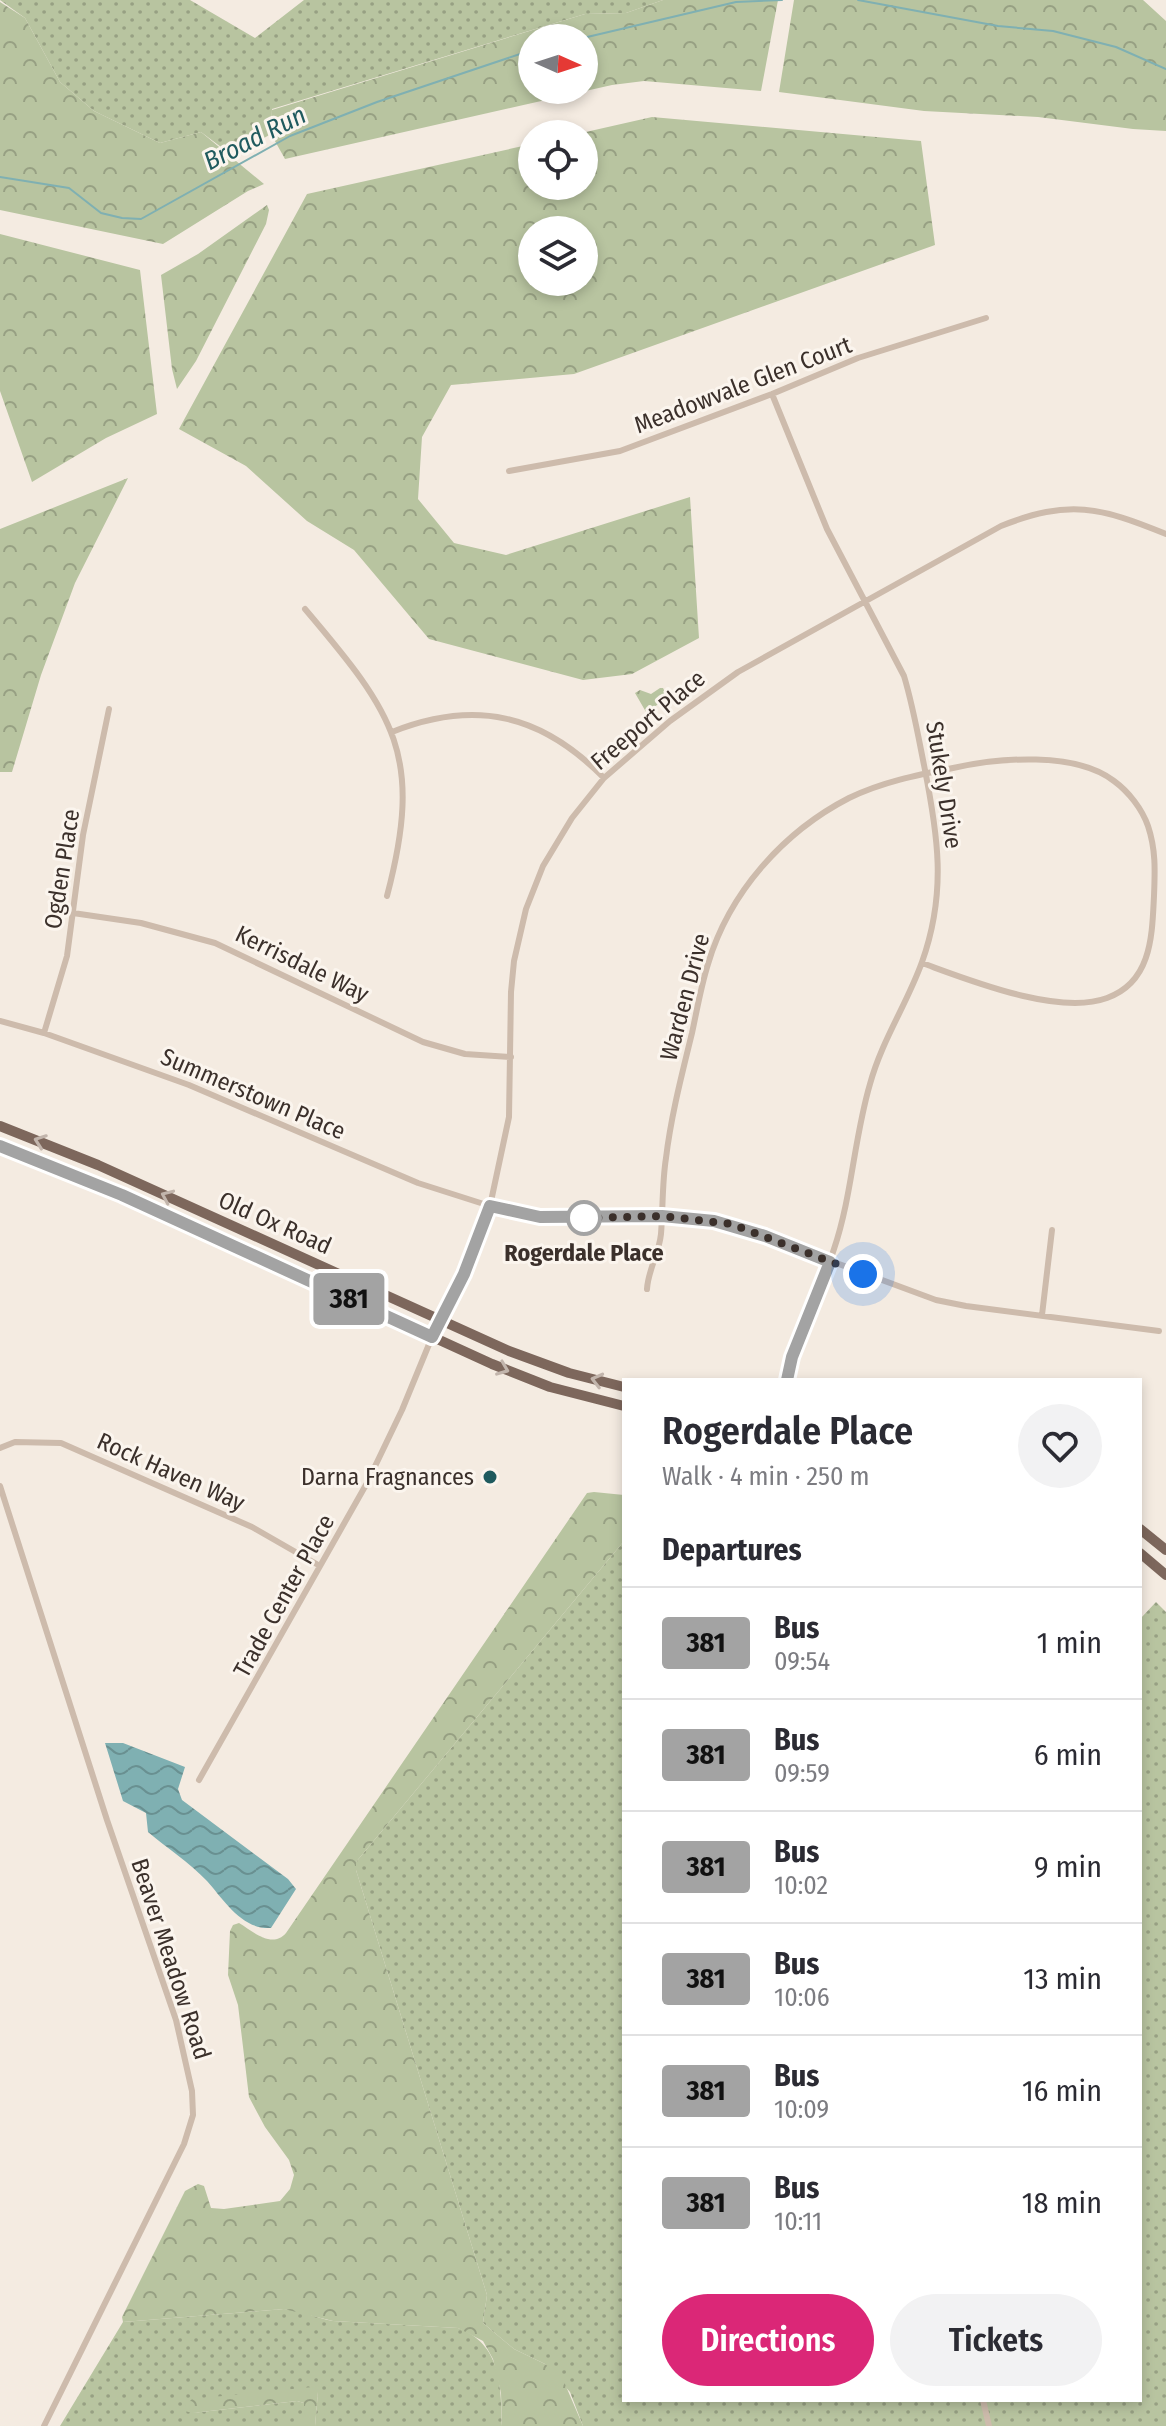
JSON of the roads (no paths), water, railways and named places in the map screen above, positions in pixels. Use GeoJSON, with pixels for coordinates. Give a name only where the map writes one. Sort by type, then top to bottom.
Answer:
{"type":"FeatureCollection","features":[{"type":"Feature","properties":{"kind":"main road","name":"Old Ox Road"},"geometry":{"type":"LineString","coordinates":[[0,1126],[88,1161],[509,1351],[569,1373],[622,1386]]}},
{"type":"Feature","properties":{"kind":"main road","name":"Old Ox Road"},"geometry":{"type":"LineString","coordinates":[[0,1146],[122,1195],[432,1337],[550,1387],[622,1405]]}},
{"type":"Feature","properties":{"kind":"main road"},"geometry":{"type":"LineString","coordinates":[[1142,1531],[1166,1550]]}},
{"type":"Feature","properties":{"kind":"main road"},"geometry":{"type":"LineString","coordinates":[[1142,1555],[1166,1575]]}},
{"type":"Feature","properties":{"kind":"street","name":"Meadowvale Glen Court"},"geometry":{"type":"LineString","coordinates":[[509,471],[620,451],[858,358],[986,318]]}},
{"type":"Feature","properties":{"kind":"street","name":"Stukely Drive"},"geometry":{"type":"LineString","coordinates":[[772,394],[810,493],[904,676],[938,841],[939,880],[932,928],[922,963],[874,1070],[830,1262],[792,1357],[787,1378]]}},
{"type":"Feature","properties":{"kind":"street","name":"Freeport Place"},"geometry":{"type":"LineString","coordinates":[[432,1337],[478,1242],[490,1206],[509,1117],[511,992],[514,961],[526,909],[539,875],[558,840],[604,778],[631,752],[718,686],[865,600],[1001,526],[1031,514],[1084,508],[1110,513],[1166,534]]}},
{"type":"Feature","properties":{"kind":"street"},"geometry":{"type":"LineString","coordinates":[[305,609],[358,675],[392,732],[402,769],[402,819],[387,896]]}},
{"type":"Feature","properties":{"kind":"street","name":"Ogden Place"},"geometry":{"type":"LineString","coordinates":[[44,1033],[67,956],[83,835],[109,709]]}},
{"type":"Feature","properties":{"kind":"street"},"geometry":{"type":"LineString","coordinates":[[392,732],[425,720],[452,715],[481,715],[510,720],[557,738],[604,778]]}},
{"type":"Feature","properties":{"kind":"street"},"geometry":{"type":"LineString","coordinates":[[922,963],[990,988],[1052,1000],[1075,1003],[1109,998],[1129,985],[1143,968],[1149,953],[1156,860],[1147,823],[1133,799],[1112,779],[1087,767],[1063,761],[1032,760],[963,765],[926,773]]}},
{"type":"Feature","properties":{"kind":"street","name":"Warden Drive"},"geometry":{"type":"LineString","coordinates":[[647,1289],[648,1277],[659,1248],[670,1131],[695,1018],[708,962],[736,901],[771,856],[817,818],[858,794],[926,773]]}},
{"type":"Feature","properties":{"kind":"street","name":"Kerrisdale Way"},"geometry":{"type":"LineString","coordinates":[[73,913],[141,923],[215,943],[408,1036],[465,1054],[511,1057]]}},
{"type":"Feature","properties":{"kind":"street","name":"Summerstown Place"},"geometry":{"type":"LineString","coordinates":[[0,1021],[44,1033],[189,1085],[418,1183],[490,1206]]}},
{"type":"Feature","properties":{"kind":"street"},"geometry":{"type":"LineString","coordinates":[[490,1206],[540,1217],[662,1216],[731,1224],[936,1300],[1159,1331]]}},
{"type":"Feature","properties":{"kind":"street"},"geometry":{"type":"LineString","coordinates":[[1042,1315],[1052,1230]]}},
{"type":"Feature","properties":{"kind":"street","name":"Trade Center Place"},"geometry":{"type":"LineString","coordinates":[[199,1780],[367,1483],[432,1337]]}},
{"type":"Feature","properties":{"kind":"street","name":"Rock Haven Way"},"geometry":{"type":"LineString","coordinates":[[0,1448],[15,1442],[61,1443],[252,1527],[320,1566]]}},
{"type":"Feature","properties":{"kind":"street","name":"Beaver Meadow Road"},"geometry":{"type":"LineString","coordinates":[[0,1486],[107,1820],[176,2020],[192,2091],[193,2115],[184,2144],[44,2426]]}},
{"type":"Feature","properties":{"kind":"street"},"geometry":{"type":"LineString","coordinates":[[983,2402],[989,2426]]}},
{"type":"Feature","properties":{"kind":"water"},"geometry":{"type":"Polygon","coordinates":[[[105,1743],[123,1743],[185,1767],[178,1789],[182,1800],[288,1879],[296,1889],[271,1928],[242,1919],[200,1874],[148,1832],[146,1813],[123,1801],[105,1743]]]}},
{"type":"Feature","properties":{"kind":"waterway","name":"Broad Run"},"geometry":{"type":"LineString","coordinates":[[598,34],[736,2],[782,0]]}},
{"type":"Feature","properties":{"kind":"waterway","name":"Broad Run"},"geometry":{"type":"LineString","coordinates":[[858,0],[998,26],[1053,31],[1116,47],[1166,69]]}},
{"type":"Feature","properties":{"kind":"waterway","name":"Broad Run"},"geometry":{"type":"LineString","coordinates":[[0,177],[69,188],[101,213],[141,219],[290,136],[377,102],[518,55]]}},
{"type":"Feature","properties":{"kind":"place","name":"Rogerdale Place"},"geometry":{"type":"Point","coordinates":[584,1218]}},
{"type":"Feature","properties":{"kind":"place","name":"Darna Fragnances"},"geometry":{"type":"Point","coordinates":[490,1477]}}]}
